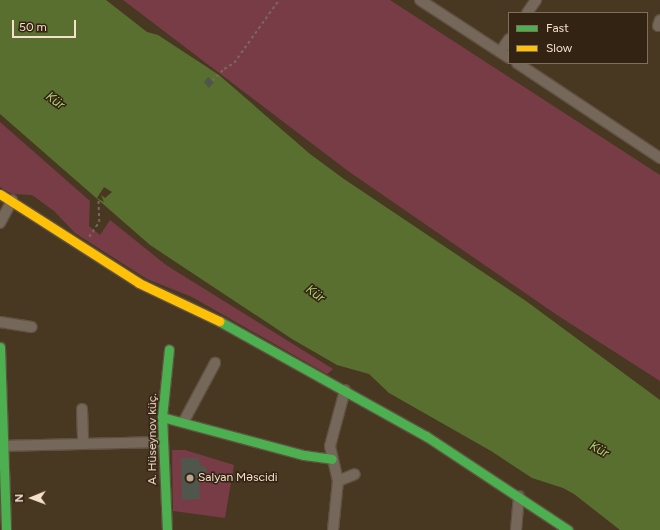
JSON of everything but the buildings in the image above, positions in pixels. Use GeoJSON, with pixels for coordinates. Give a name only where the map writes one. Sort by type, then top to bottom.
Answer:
{"type":"FeatureCollection","features":[{"type":"Feature","properties":{"kind":"street"},"geometry":{"type":"LineString","coordinates":[[420,0],[508,57]]}},
{"type":"Feature","properties":{"kind":"street"},"geometry":{"type":"LineString","coordinates":[[528,12],[536,0]]}},
{"type":"Feature","properties":{"kind":"street"},"geometry":{"type":"LineString","coordinates":[[500,52],[508,40]]}},
{"type":"Feature","properties":{"kind":"street"},"geometry":{"type":"LineString","coordinates":[[519,64],[660,158]]}},
{"type":"Feature","properties":{"kind":"street"},"geometry":{"type":"LineString","coordinates":[[0,194],[12,200],[139,283],[192,306],[345,390],[444,447],[568,530]]}},
{"type":"Feature","properties":{"kind":"street"},"geometry":{"type":"LineString","coordinates":[[0,223],[12,200]]}},
{"type":"Feature","properties":{"kind":"street"},"geometry":{"type":"LineString","coordinates":[[0,322],[32,327]]}},
{"type":"Feature","properties":{"kind":"street"},"geometry":{"type":"LineString","coordinates":[[0,347],[1,446],[6,530]]}},
{"type":"Feature","properties":{"kind":"street","name":"A. Hüseynov küç."},"geometry":{"type":"LineString","coordinates":[[167,530],[162,417],[169,349]]}},
{"type":"Feature","properties":{"kind":"street"},"geometry":{"type":"LineString","coordinates":[[184,421],[215,363]]}},
{"type":"Feature","properties":{"kind":"street"},"geometry":{"type":"LineString","coordinates":[[333,530],[338,481],[330,446],[345,390]]}},
{"type":"Feature","properties":{"kind":"street"},"geometry":{"type":"LineString","coordinates":[[82,408],[83,444]]}},
{"type":"Feature","properties":{"kind":"street"},"geometry":{"type":"LineString","coordinates":[[162,417],[184,421],[304,455],[332,460]]}},
{"type":"Feature","properties":{"kind":"street"},"geometry":{"type":"LineString","coordinates":[[1,446],[163,442]]}},
{"type":"Feature","properties":{"kind":"street"},"geometry":{"type":"LineString","coordinates":[[338,481],[355,474]]}},
{"type":"Feature","properties":{"kind":"street"},"geometry":{"type":"LineString","coordinates":[[516,530],[519,496]]}},
{"type":"Feature","properties":{"kind":"path"},"geometry":{"type":"LineString","coordinates":[[212,81],[224,69],[234,63],[279,0]]}},
{"type":"Feature","properties":{"kind":"path"},"geometry":{"type":"LineString","coordinates":[[81,246],[96,229],[99,222],[98,199]]}},
{"type":"Feature","properties":{"kind":"shaded area"},"geometry":{"type":"Polygon","coordinates":[[[123,0],[390,0],[660,175],[660,381],[557,315],[348,171],[123,0]]]}},
{"type":"Feature","properties":{"kind":"shaded area"},"geometry":{"type":"Polygon","coordinates":[[[0,122],[90,201],[89,226],[100,235],[110,220],[166,265],[333,369],[327,374],[192,297],[147,279],[75,233],[54,211],[32,195],[12,194],[0,187],[0,122]]]}},
{"type":"Feature","properties":{"kind":"shaded area"},"geometry":{"type":"Polygon","coordinates":[[[172,450],[185,450],[234,465],[225,518],[173,511],[172,450]]]}},
{"type":"Feature","properties":{"kind":"water","name":"Kür"},"geometry":{"type":"Polygon","coordinates":[[[0,0],[106,0],[147,32],[158,35],[219,75],[310,154],[344,179],[526,301],[660,400],[660,530],[620,530],[574,494],[563,488],[532,478],[491,451],[389,393],[369,374],[337,365],[292,339],[150,245],[0,114],[0,0]]]}},
{"type":"Feature","properties":{"kind":"pier"},"geometry":{"type":"Polygon","coordinates":[[[104,187],[112,192],[105,198],[101,195],[104,202],[97,198],[104,187]]]}},
{"type":"Feature","properties":{"kind":"traffic: fast"},"geometry":{"type":"LineString","coordinates":[[219,321],[426,436],[568,530]]}},
{"type":"Feature","properties":{"kind":"traffic: fast"},"geometry":{"type":"LineString","coordinates":[[0,347],[6,530]]}},
{"type":"Feature","properties":{"kind":"traffic: fast"},"geometry":{"type":"LineString","coordinates":[[167,530],[162,417],[169,349]]}},
{"type":"Feature","properties":{"kind":"traffic: fast"},"geometry":{"type":"LineString","coordinates":[[162,417],[304,455],[332,459]]}},
{"type":"Feature","properties":{"kind":"traffic: slow"},"geometry":{"type":"LineString","coordinates":[[0,194],[139,283],[219,321]]}},
{"type":"Feature","properties":{"kind":"place","name":"Salyan Məscidi"},"geometry":{"type":"Point","coordinates":[190,478]}}]}
